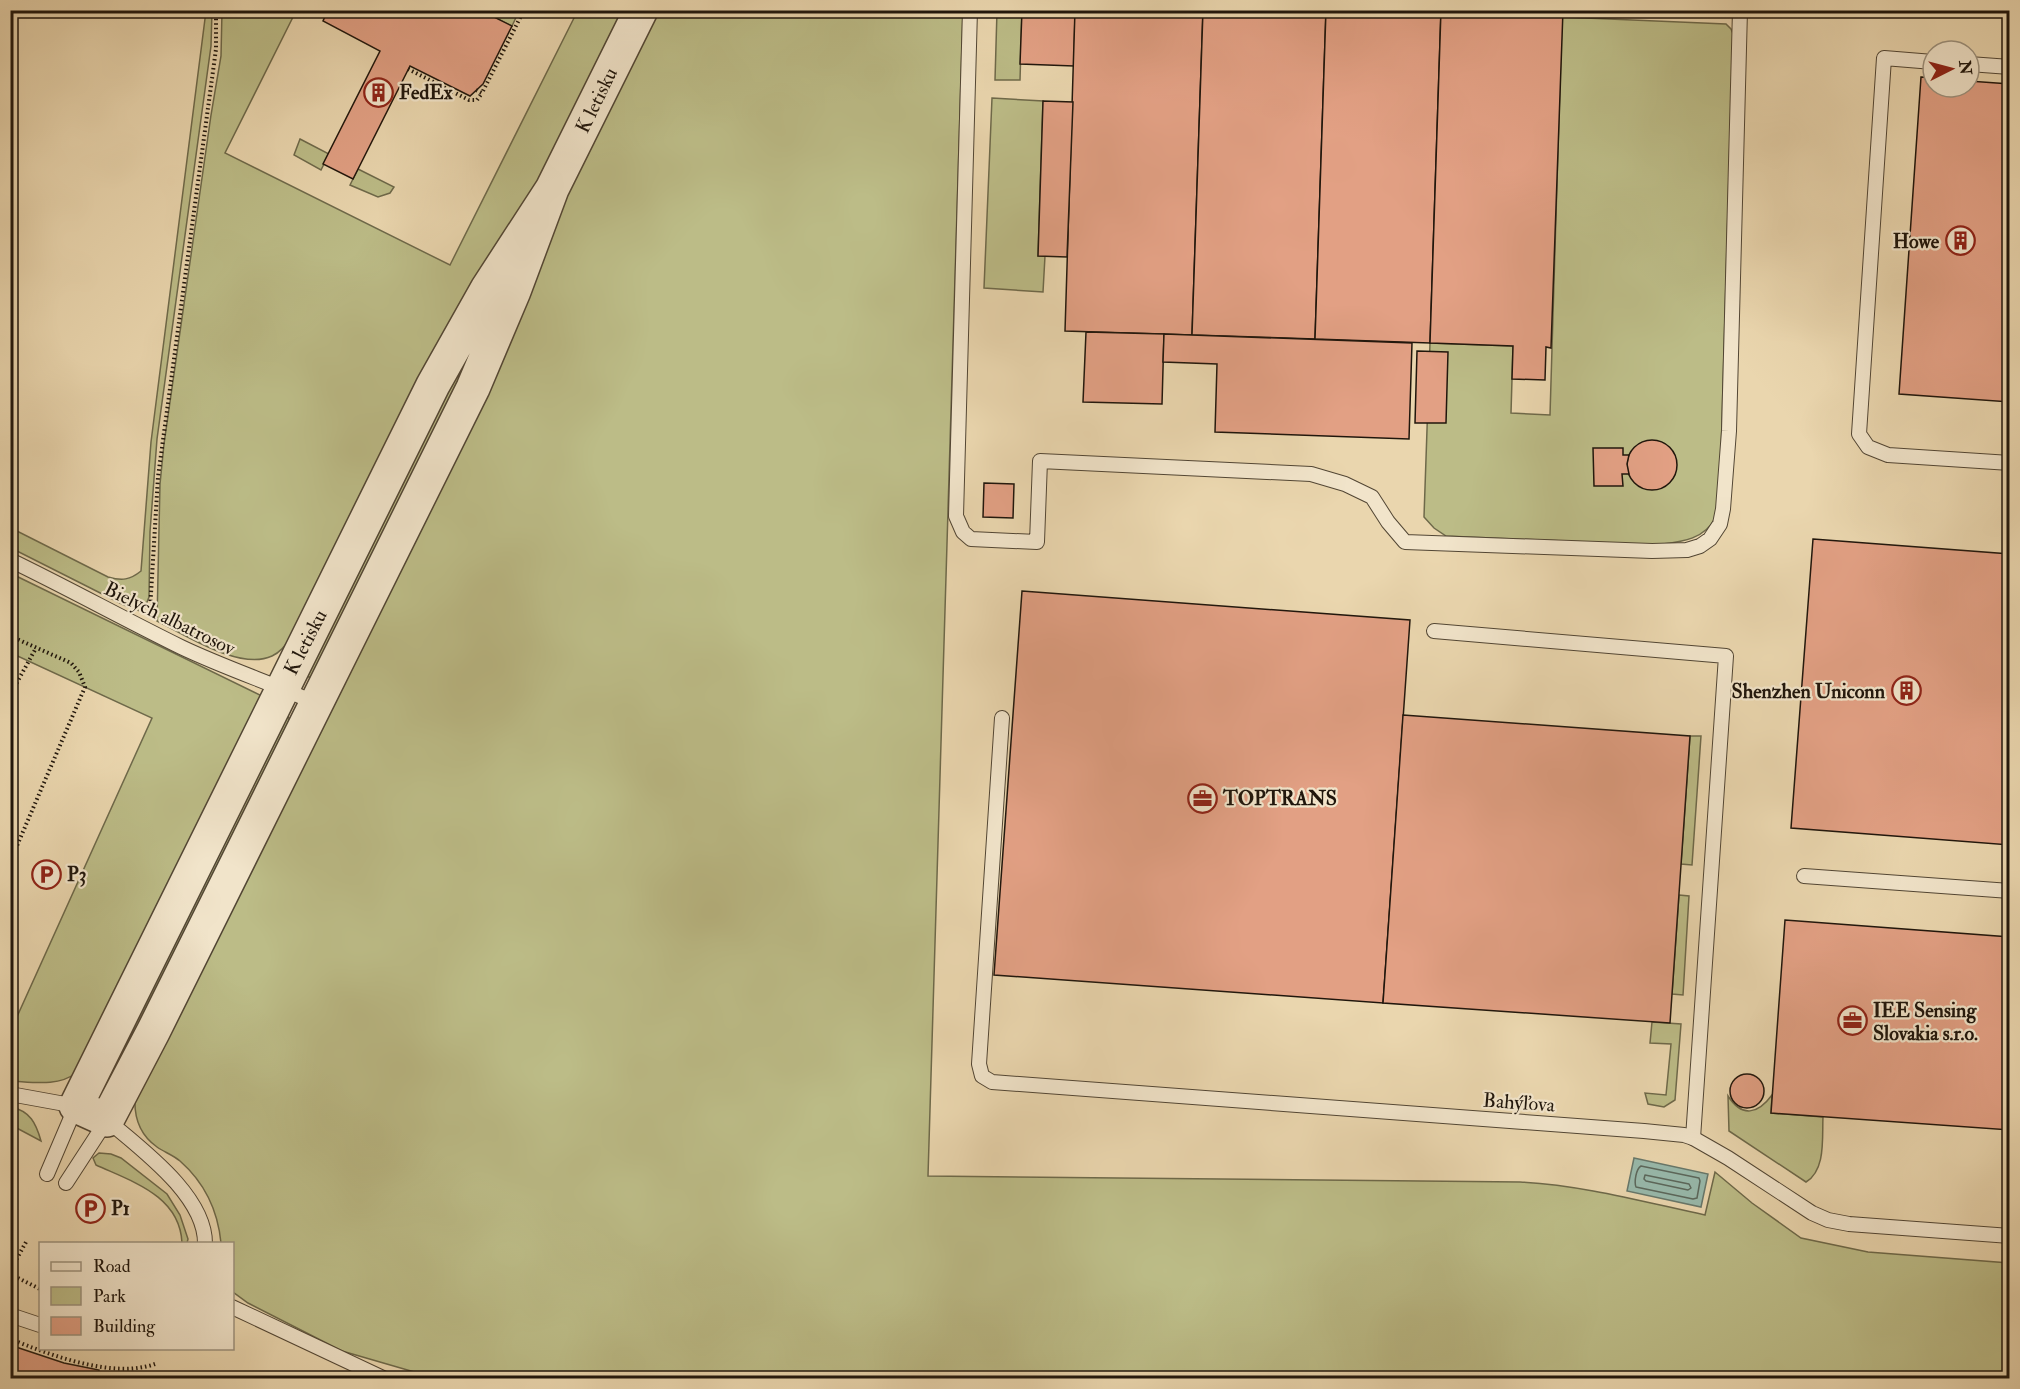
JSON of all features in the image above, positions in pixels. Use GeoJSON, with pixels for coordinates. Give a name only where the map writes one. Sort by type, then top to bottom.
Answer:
{"type":"FeatureCollection","features":[{"type":"Feature","properties":{"kind":"street","name":"K letisku"},"geometry":{"type":"LineString","coordinates":[[107,1120],[473,388],[514,291],[552,189],[641,10]]}},
{"type":"Feature","properties":{"kind":"street","name":"K letisku"},"geometry":{"type":"LineString","coordinates":[[76,1106],[433,385],[488,289],[552,189]]}},
{"type":"Feature","properties":{"kind":"street"},"geometry":{"type":"LineString","coordinates":[[76,1106],[107,1120]]}},
{"type":"Feature","properties":{"kind":"lane"},"geometry":{"type":"LineString","coordinates":[[970,10],[956,516],[963,532],[971,539],[1037,542],[1040,460],[1311,474],[1345,484],[1372,497],[1388,522],[1405,542],[1652,551],[1687,550],[1700,546],[1710,539],[1720,524],[1723,509],[1729,419],[1740,10]]}},
{"type":"Feature","properties":{"kind":"lane"},"geometry":{"type":"LineString","coordinates":[[1921,61],[1884,58],[1859,434],[1868,447],[1888,455],[2010,463]]}},
{"type":"Feature","properties":{"kind":"lane"},"geometry":{"type":"LineString","coordinates":[[1981,65],[2010,67]]}},
{"type":"Feature","properties":{"kind":"lane","name":"Bielych albatrosov"},"geometry":{"type":"LineString","coordinates":[[10,560],[242,675],[282,688],[316,704]]}},
{"type":"Feature","properties":{"kind":"lane"},"geometry":{"type":"LineString","coordinates":[[1434,631],[1726,656],[1693,1138]]}},
{"type":"Feature","properties":{"kind":"lane","name":"Bahýľova"},"geometry":{"type":"LineString","coordinates":[[1002,718],[980,1064],[982,1076],[992,1082],[1684,1135],[1728,1158],[1812,1213],[1827,1220],[1849,1224],[2010,1236]]}},
{"type":"Feature","properties":{"kind":"lane"},"geometry":{"type":"LineString","coordinates":[[1804,876],[2010,891]]}},
{"type":"Feature","properties":{"kind":"lane"},"geometry":{"type":"LineString","coordinates":[[10,1094],[76,1106],[47,1174]]}},
{"type":"Feature","properties":{"kind":"lane"},"geometry":{"type":"LineString","coordinates":[[66,1183],[107,1120],[172,1178],[188,1196],[201,1218],[206,1242]]}},
{"type":"Feature","properties":{"kind":"lane"},"geometry":{"type":"LineString","coordinates":[[234,1308],[383,1378]]}},
{"type":"Feature","properties":{"kind":"lane"},"geometry":{"type":"LineString","coordinates":[[10,1315],[39,1325]]}},
{"type":"Feature","properties":{"kind":"path"},"geometry":{"type":"LineString","coordinates":[[145,628],[151,606],[158,477],[216,49],[216,10]]}},
{"type":"Feature","properties":{"kind":"path"},"geometry":{"type":"LineString","coordinates":[[408,69],[469,100],[477,100],[524,10]]}},
{"type":"Feature","properties":{"kind":"path"},"geometry":{"type":"LineString","coordinates":[[476,90],[482,93]]}},
{"type":"Feature","properties":{"kind":"path"},"geometry":{"type":"LineString","coordinates":[[10,636],[71,663],[79,672],[85,687],[10,862]]}},
{"type":"Feature","properties":{"kind":"path"},"geometry":{"type":"LineString","coordinates":[[10,695],[36,648]]}},
{"type":"Feature","properties":{"kind":"path"},"geometry":{"type":"LineString","coordinates":[[26,1242],[10,1273],[39,1288]]}},
{"type":"Feature","properties":{"kind":"path"},"geometry":{"type":"LineString","coordinates":[[10,1339],[28,1349],[111,1368],[134,1369],[155,1364]]}},
{"type":"Feature","properties":{"kind":"green space"},"geometry":{"type":"Polygon","coordinates":[[[487,10],[519,11],[512,26],[486,13],[487,10]]]}},
{"type":"Feature","properties":{"kind":"green space"},"geometry":{"type":"Polygon","coordinates":[[[206,11],[212,11],[211,46],[157,439],[150,532],[149,597],[143,612],[124,605],[11,548],[11,528],[108,577],[126,579],[141,571],[151,442],[206,11]]]}},
{"type":"Feature","properties":{"kind":"green space"},"geometry":{"type":"Polygon","coordinates":[[[222,11],[296,11],[225,153],[450,265],[577,12],[574,11],[625,11],[560,141],[292,636],[278,652],[259,659],[245,659],[229,655],[157,621],[160,484],[164,444],[221,56],[222,11]]]}},
{"type":"Feature","properties":{"kind":"green space"},"geometry":{"type":"Polygon","coordinates":[[[657,11],[963,11],[928,1176],[1520,1182],[1590,1190],[1705,1215],[1715,1172],[1752,1203],[1801,1238],[1868,1252],[2009,1263],[2009,1378],[435,1378],[342,1351],[248,1303],[234,1293],[234,1242],[221,1242],[213,1209],[197,1179],[180,1161],[146,1137],[137,1119],[135,1098],[611,100],[657,11]]]}},
{"type":"Feature","properties":{"kind":"green space"},"geometry":{"type":"Polygon","coordinates":[[[997,11],[1022,11],[1020,80],[995,80],[997,11]]]}},
{"type":"Feature","properties":{"kind":"green space"},"geometry":{"type":"Polygon","coordinates":[[[1562,17],[1726,24],[1733,34],[1719,500],[1716,515],[1710,526],[1697,536],[1681,541],[1656,545],[1446,536],[1424,517],[1430,343],[1513,346],[1511,413],[1550,415],[1562,17]]]}},
{"type":"Feature","properties":{"kind":"green space"},"geometry":{"type":"Polygon","coordinates":[[[992,98],[1043,101],[1038,256],[1045,256],[1043,292],[984,288],[992,98]]]}},
{"type":"Feature","properties":{"kind":"green space"},"geometry":{"type":"Polygon","coordinates":[[[300,139],[329,154],[321,170],[294,155],[300,139]]]}},
{"type":"Feature","properties":{"kind":"green space"},"geometry":{"type":"Polygon","coordinates":[[[358,169],[394,187],[390,193],[378,197],[350,185],[358,169]]]}},
{"type":"Feature","properties":{"kind":"green space"},"geometry":{"type":"Polygon","coordinates":[[[478,326],[486,330],[313,677],[306,677],[478,326]]]}},
{"type":"Feature","properties":{"kind":"green space"},"geometry":{"type":"Polygon","coordinates":[[[10,573],[262,696],[76,1073],[61,1080],[45,1083],[11,1081],[11,1030],[152,718],[11,653],[10,573]]]}},
{"type":"Feature","properties":{"kind":"green space"},"geometry":{"type":"Polygon","coordinates":[[[284,712],[289,718],[290,726],[118,1073],[111,1070],[284,712]]]}},
{"type":"Feature","properties":{"kind":"green space"},"geometry":{"type":"Polygon","coordinates":[[[1690,736],[1701,736],[1692,865],[1681,864],[1690,736]]]}},
{"type":"Feature","properties":{"kind":"green space"},"geometry":{"type":"Polygon","coordinates":[[[1679,895],[1689,896],[1683,995],[1672,994],[1679,895]]]}},
{"type":"Feature","properties":{"kind":"green space"},"geometry":{"type":"Polygon","coordinates":[[[1652,1022],[1681,1024],[1675,1100],[1664,1107],[1648,1104],[1645,1093],[1666,1095],[1671,1044],[1650,1043],[1652,1022]]]}},
{"type":"Feature","properties":{"kind":"green space"},"geometry":{"type":"Polygon","coordinates":[[[1772,1095],[1771,1113],[1823,1117],[1820,1162],[1817,1170],[1806,1182],[1729,1131],[1728,1096],[1739,1108],[1750,1111],[1761,1106],[1772,1095]]]}},
{"type":"Feature","properties":{"kind":"green space"},"geometry":{"type":"Polygon","coordinates":[[[11,1107],[28,1115],[41,1141],[11,1125],[11,1107]]]}},
{"type":"Feature","properties":{"kind":"green space"},"geometry":{"type":"Polygon","coordinates":[[[99,1153],[121,1158],[167,1194],[180,1215],[187,1242],[182,1242],[173,1213],[164,1202],[139,1185],[96,1165],[93,1158],[99,1153]]]}},
{"type":"Feature","properties":{"kind":"water"},"geometry":{"type":"Polygon","coordinates":[[[1634,1158],[1708,1174],[1701,1207],[1627,1191],[1634,1158]]]}},
{"type":"Feature","properties":{"kind":"building","name":"FedEx"},"geometry":{"type":"Polygon","coordinates":[[[328,10],[480,10],[512,26],[483,84],[470,96],[410,66],[353,179],[323,164],[380,51],[323,21],[328,10]]]}},
{"type":"Feature","properties":{"kind":"building"},"geometry":{"type":"Polygon","coordinates":[[[1022,10],[1075,10],[1074,66],[1020,64],[1022,10]]]}},
{"type":"Feature","properties":{"kind":"building"},"geometry":{"type":"Polygon","coordinates":[[[1075,10],[1203,10],[1192,335],[1065,331],[1075,10]]]}},
{"type":"Feature","properties":{"kind":"building"},"geometry":{"type":"Polygon","coordinates":[[[1203,10],[1326,10],[1315,339],[1192,335],[1203,10]]]}},
{"type":"Feature","properties":{"kind":"building"},"geometry":{"type":"Polygon","coordinates":[[[1326,10],[1441,10],[1430,343],[1315,339],[1326,10]]]}},
{"type":"Feature","properties":{"kind":"building"},"geometry":{"type":"Polygon","coordinates":[[[1441,10],[1563,10],[1551,348],[1546,347],[1545,380],[1512,379],[1513,346],[1430,343],[1441,10]]]}},
{"type":"Feature","properties":{"kind":"building","name":"Howe"},"geometry":{"type":"Polygon","coordinates":[[[1921,77],[1921,99],[1981,99],[1981,82],[2010,84],[2010,402],[1899,394],[1921,77]]]}},
{"type":"Feature","properties":{"kind":"building"},"geometry":{"type":"Polygon","coordinates":[[[1043,101],[1073,102],[1067,257],[1038,256],[1043,101]]]}},
{"type":"Feature","properties":{"kind":"building"},"geometry":{"type":"Polygon","coordinates":[[[1086,332],[1164,334],[1162,404],[1083,402],[1086,332]]]}},
{"type":"Feature","properties":{"kind":"building"},"geometry":{"type":"Polygon","coordinates":[[[1164,334],[1412,343],[1409,439],[1215,432],[1217,364],[1163,362],[1164,334]]]}},
{"type":"Feature","properties":{"kind":"building"},"geometry":{"type":"Polygon","coordinates":[[[1417,351],[1448,352],[1446,423],[1415,423],[1417,351]]]}},
{"type":"Feature","properties":{"kind":"building"},"geometry":{"type":"Polygon","coordinates":[[[1652,440],[1661,442],[1672,451],[1677,465],[1675,474],[1666,485],[1652,490],[1643,488],[1632,479],[1627,465],[1629,456],[1638,445],[1652,440]]]}},
{"type":"Feature","properties":{"kind":"building"},"geometry":{"type":"Polygon","coordinates":[[[1593,448],[1623,448],[1623,455],[1629,455],[1627,464],[1629,474],[1622,474],[1623,486],[1594,486],[1593,448]]]}},
{"type":"Feature","properties":{"kind":"building"},"geometry":{"type":"Polygon","coordinates":[[[984,483],[1014,484],[1013,518],[983,517],[984,483]]]}},
{"type":"Feature","properties":{"kind":"building","name":"Shenzhen Uniconn"},"geometry":{"type":"Polygon","coordinates":[[[1813,539],[2010,554],[2010,845],[1791,828],[1813,539]]]}},
{"type":"Feature","properties":{"kind":"building"},"geometry":{"type":"Polygon","coordinates":[[[1022,591],[1410,620],[1383,1003],[994,975],[1022,591]]]}},
{"type":"Feature","properties":{"kind":"building"},"geometry":{"type":"Polygon","coordinates":[[[1403,715],[1690,736],[1670,1023],[1383,1003],[1403,715]]]}},
{"type":"Feature","properties":{"kind":"building"},"geometry":{"type":"Polygon","coordinates":[[[1785,920],[2010,937],[2010,1130],[1771,1113],[1785,920]]]}},
{"type":"Feature","properties":{"kind":"building"},"geometry":{"type":"Polygon","coordinates":[[[1747,1074],[1759,1079],[1764,1091],[1759,1103],[1747,1108],[1735,1103],[1730,1091],[1735,1079],[1747,1074]]]}},
{"type":"Feature","properties":{"kind":"building"},"geometry":{"type":"Polygon","coordinates":[[[10,1345],[64,1363],[99,1370],[98,1378],[10,1378],[10,1345]]]}},
{"type":"Feature","properties":{"kind":"place","name":"FedEx"},"geometry":{"type":"Point","coordinates":[378,92]}},
{"type":"Feature","properties":{"kind":"place","name":"Howe"},"geometry":{"type":"Point","coordinates":[1960,241]}},
{"type":"Feature","properties":{"kind":"place","name":"Shenzhen Uniconn"},"geometry":{"type":"Point","coordinates":[1906,691]}},
{"type":"Feature","properties":{"kind":"place","name":"TOPTRANS"},"geometry":{"type":"Point","coordinates":[1202,798]}},
{"type":"Feature","properties":{"kind":"place","name":"P3"},"geometry":{"type":"Point","coordinates":[46,874]}},
{"type":"Feature","properties":{"kind":"place","name":"IEE Sensing Slovakia s.r.o."},"geometry":{"type":"Point","coordinates":[1852,1021]}},
{"type":"Feature","properties":{"kind":"place","name":"P1"},"geometry":{"type":"Point","coordinates":[90,1208]}}]}
